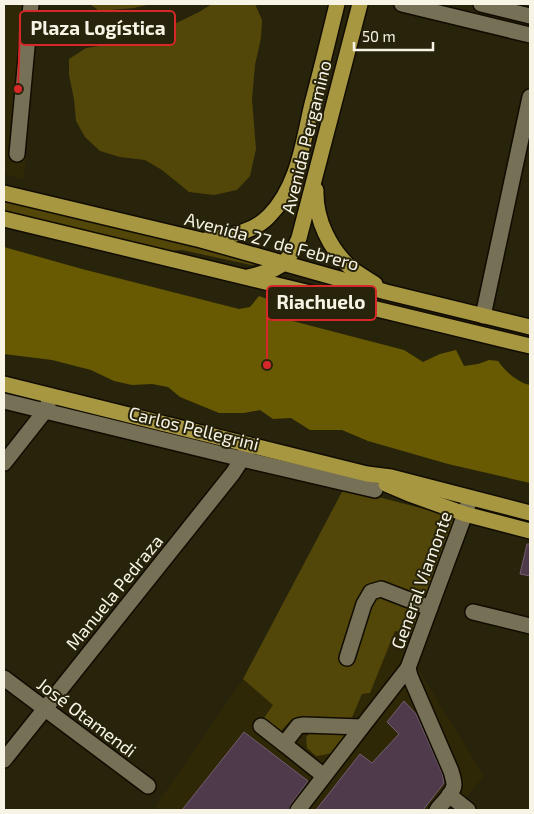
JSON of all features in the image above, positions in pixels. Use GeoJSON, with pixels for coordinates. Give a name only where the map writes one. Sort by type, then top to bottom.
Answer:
{"type":"FeatureCollection","features":[{"type":"Feature","properties":{"kind":"main road","name":"Avenida Pergamino"},"geometry":{"type":"LineString","coordinates":[[201,240],[231,236],[257,225],[279,205],[288,191],[297,165],[337,4]]}},
{"type":"Feature","properties":{"kind":"main road","name":"Avenida Pergamino"},"geometry":{"type":"LineString","coordinates":[[284,263],[300,238],[360,4]]}},
{"type":"Feature","properties":{"kind":"main road"},"geometry":{"type":"LineString","coordinates":[[316,176],[316,197],[319,217],[326,236],[338,254],[352,268],[386,292]]}},
{"type":"Feature","properties":{"kind":"main road","name":"Avenida 27 de Febrero"},"geometry":{"type":"LineString","coordinates":[[4,193],[201,240],[386,292],[530,327]]}},
{"type":"Feature","properties":{"kind":"main road"},"geometry":{"type":"LineString","coordinates":[[4,219],[530,346]]}},
{"type":"Feature","properties":{"kind":"main road"},"geometry":{"type":"LineString","coordinates":[[245,277],[275,269],[284,263]]}},
{"type":"Feature","properties":{"kind":"main road","name":"Carlos Pellegrini"},"geometry":{"type":"LineString","coordinates":[[4,384],[367,474],[391,477],[530,513]]}},
{"type":"Feature","properties":{"kind":"main road","name":"Carlos Pellegrini"},"geometry":{"type":"LineString","coordinates":[[367,474],[412,495],[466,514],[530,531]]}},
{"type":"Feature","properties":{"kind":"street"},"geometry":{"type":"LineString","coordinates":[[17,154],[31,4]]}},
{"type":"Feature","properties":{"kind":"street"},"geometry":{"type":"LineString","coordinates":[[402,4],[530,35]]}},
{"type":"Feature","properties":{"kind":"street"},"geometry":{"type":"LineString","coordinates":[[480,4],[530,16]]}},
{"type":"Feature","properties":{"kind":"street"},"geometry":{"type":"LineString","coordinates":[[483,316],[530,96]]}},
{"type":"Feature","properties":{"kind":"street"},"geometry":{"type":"LineString","coordinates":[[4,463],[44,411],[53,396]]}},
{"type":"Feature","properties":{"kind":"street","name":"Carlos Pellegrini"},"geometry":{"type":"LineString","coordinates":[[4,401],[375,490]]}},
{"type":"Feature","properties":{"kind":"street","name":"Manuela Pedraza"},"geometry":{"type":"LineString","coordinates":[[4,760],[233,473],[249,444]]}},
{"type":"Feature","properties":{"kind":"street","name":"General Viamonte"},"geometry":{"type":"LineString","coordinates":[[449,795],[454,784],[451,772],[408,668],[466,514],[470,498]]}},
{"type":"Feature","properties":{"kind":"street"},"geometry":{"type":"LineString","coordinates":[[347,658],[364,604],[371,592],[381,590],[430,608]]}},
{"type":"Feature","properties":{"kind":"street"},"geometry":{"type":"LineString","coordinates":[[473,612],[530,626]]}},
{"type":"Feature","properties":{"kind":"street"},"geometry":{"type":"LineString","coordinates":[[298,810],[408,668]]}},
{"type":"Feature","properties":{"kind":"street","name":"José Otamendi"},"geometry":{"type":"LineString","coordinates":[[4,678],[148,786]]}},
{"type":"Feature","properties":{"kind":"street"},"geometry":{"type":"LineString","coordinates":[[261,726],[324,776]]}},
{"type":"Feature","properties":{"kind":"street"},"geometry":{"type":"LineString","coordinates":[[284,744],[298,726],[362,727]]}},
{"type":"Feature","properties":{"kind":"street"},"geometry":{"type":"LineString","coordinates":[[437,810],[449,795],[468,810]]}},
{"type":"Feature","properties":{"kind":"shaded area"},"geometry":{"type":"Polygon","coordinates":[[[4,4],[40,4],[24,179],[4,174],[4,4]]]}},
{"type":"Feature","properties":{"kind":"shaded area"},"geometry":{"type":"Polygon","coordinates":[[[90,4],[151,4],[134,8],[99,11],[90,4]]]}},
{"type":"Feature","properties":{"kind":"shaded area"},"geometry":{"type":"Polygon","coordinates":[[[212,4],[255,4],[262,20],[252,99],[256,149],[250,176],[237,190],[214,195],[189,192],[162,170],[145,160],[120,157],[100,151],[85,137],[76,121],[69,75],[69,59],[86,48],[125,42],[162,30],[212,4]]]}},
{"type":"Feature","properties":{"kind":"shaded area"},"geometry":{"type":"Polygon","coordinates":[[[4,197],[265,263],[251,265],[182,250],[168,251],[4,210],[4,197]]]}},
{"type":"Feature","properties":{"kind":"shaded area"},"geometry":{"type":"Polygon","coordinates":[[[4,247],[239,309],[250,307],[259,296],[275,302],[281,318],[404,350],[423,362],[440,354],[456,350],[464,366],[489,360],[498,361],[512,376],[530,385],[530,483],[448,464],[368,441],[342,430],[310,430],[291,418],[273,419],[260,410],[244,413],[219,413],[180,397],[168,387],[152,384],[132,385],[114,381],[91,370],[52,360],[4,354],[4,247]]]}},
{"type":"Feature","properties":{"kind":"shaded area"},"geometry":{"type":"Polygon","coordinates":[[[344,488],[455,517],[413,636],[395,631],[370,693],[362,694],[350,722],[304,718],[292,719],[278,734],[264,718],[273,705],[243,679],[344,488]]]}},
{"type":"Feature","properties":{"kind":"shaded area"},"geometry":{"type":"Polygon","coordinates":[[[395,631],[484,776],[456,810],[153,810],[243,679],[292,719],[350,722],[362,694],[370,693],[395,631]]]}},
{"type":"Feature","properties":{"kind":"shaded area"},"geometry":{"type":"Polygon","coordinates":[[[314,730],[346,732],[336,750],[329,754],[316,756],[307,748],[306,737],[314,730]]]}},
{"type":"Feature","properties":{"kind":"building"},"geometry":{"type":"Polygon","coordinates":[[[527,544],[530,544],[530,576],[520,574],[527,544]]]}},
{"type":"Feature","properties":{"kind":"building"},"geometry":{"type":"Polygon","coordinates":[[[404,701],[416,714],[442,773],[444,783],[423,810],[316,810],[360,754],[372,763],[399,734],[387,722],[404,701]]]}},
{"type":"Feature","properties":{"kind":"building"},"geometry":{"type":"Polygon","coordinates":[[[244,732],[308,781],[291,804],[289,810],[182,810],[244,732]]]}},
{"type":"Feature","properties":{"kind":"place","name":"Plaza Logística"},"geometry":{"type":"Point","coordinates":[18,89]}},
{"type":"Feature","properties":{"kind":"place","name":"Riachuelo"},"geometry":{"type":"Point","coordinates":[267,365]}}]}
